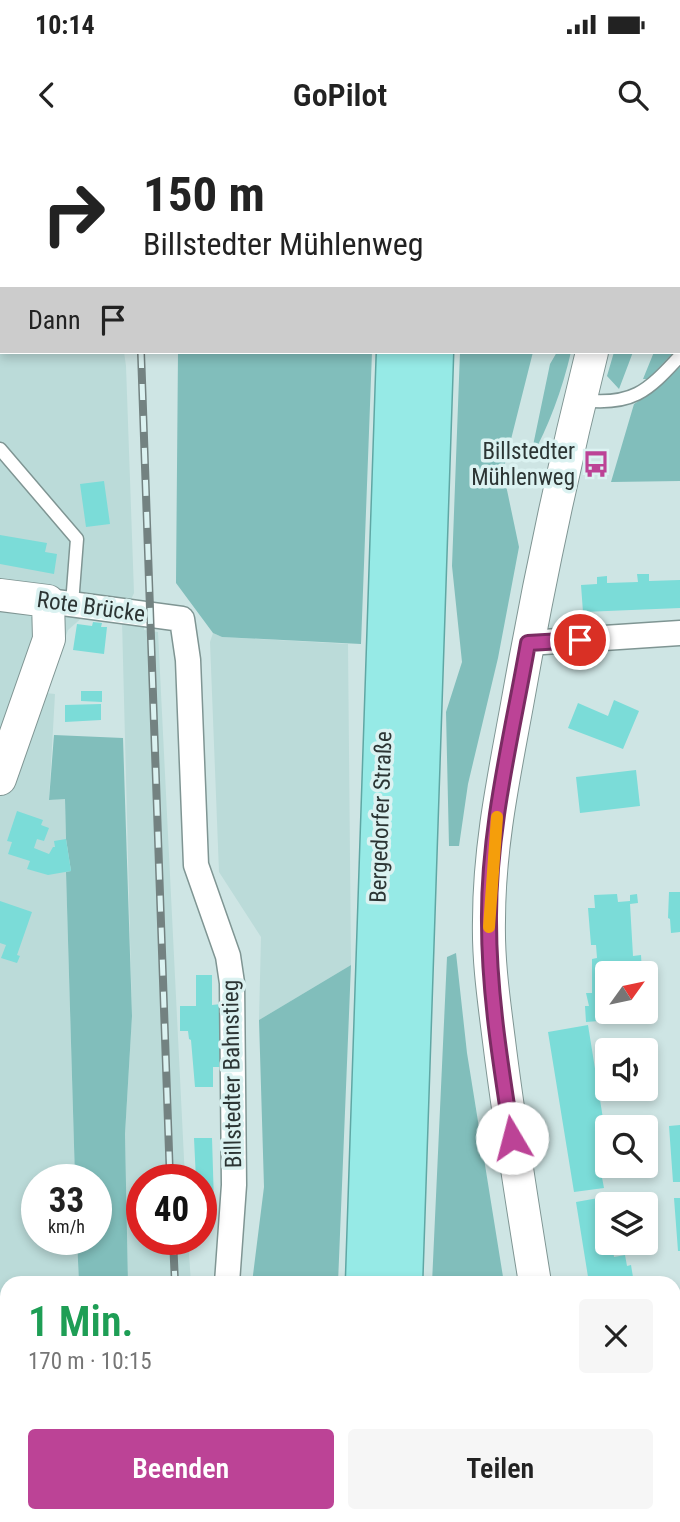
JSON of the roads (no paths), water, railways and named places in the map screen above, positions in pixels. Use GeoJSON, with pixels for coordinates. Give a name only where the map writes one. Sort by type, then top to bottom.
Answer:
{"type":"FeatureCollection","features":[{"type":"Feature","properties":{"kind":"highway","name":"Bergedorfer Straße"},"geometry":{"type":"LineString","coordinates":[[365,1276],[397,354]]}},
{"type":"Feature","properties":{"kind":"highway","name":"Bergedorfer Straße"},"geometry":{"type":"LineString","coordinates":[[402,1276],[434,354]]}},
{"type":"Feature","properties":{"kind":"street"},"geometry":{"type":"LineString","coordinates":[[534,1276],[508,1114],[491,970],[489,919],[498,813],[528,643],[592,354]]}},
{"type":"Feature","properties":{"kind":"street","name":"Rote Brücke"},"geometry":{"type":"LineString","coordinates":[[0,595],[182,619]]}},
{"type":"Feature","properties":{"kind":"street"},"geometry":{"type":"LineString","coordinates":[[0,779],[60,602]]}},
{"type":"Feature","properties":{"kind":"street","name":"Billstedter Bahnstieg"},"geometry":{"type":"LineString","coordinates":[[182,619],[188,660],[196,865],[228,956],[232,983],[234,1185],[228,1276]]}},
{"type":"Feature","properties":{"kind":"street"},"geometry":{"type":"LineString","coordinates":[[528,643],[680,633]]}},
{"type":"Feature","properties":{"kind":"lane"},"geometry":{"type":"LineString","coordinates":[[580,400],[613,402],[626,399],[656,382],[680,356]]}},
{"type":"Feature","properties":{"kind":"lane"},"geometry":{"type":"LineString","coordinates":[[0,449],[77,539],[60,602]]}},
{"type":"Feature","properties":{"kind":"railway"},"geometry":{"type":"LineString","coordinates":[[141,354],[169,1164]]}},
{"type":"Feature","properties":{"kind":"railway"},"geometry":{"type":"LineString","coordinates":[[174,1255],[175,1276]]}},
{"type":"Feature","properties":{"kind":"place","name":"Billstedter Mühlenweg"},"geometry":{"type":"Point","coordinates":[596,464]}}]}
